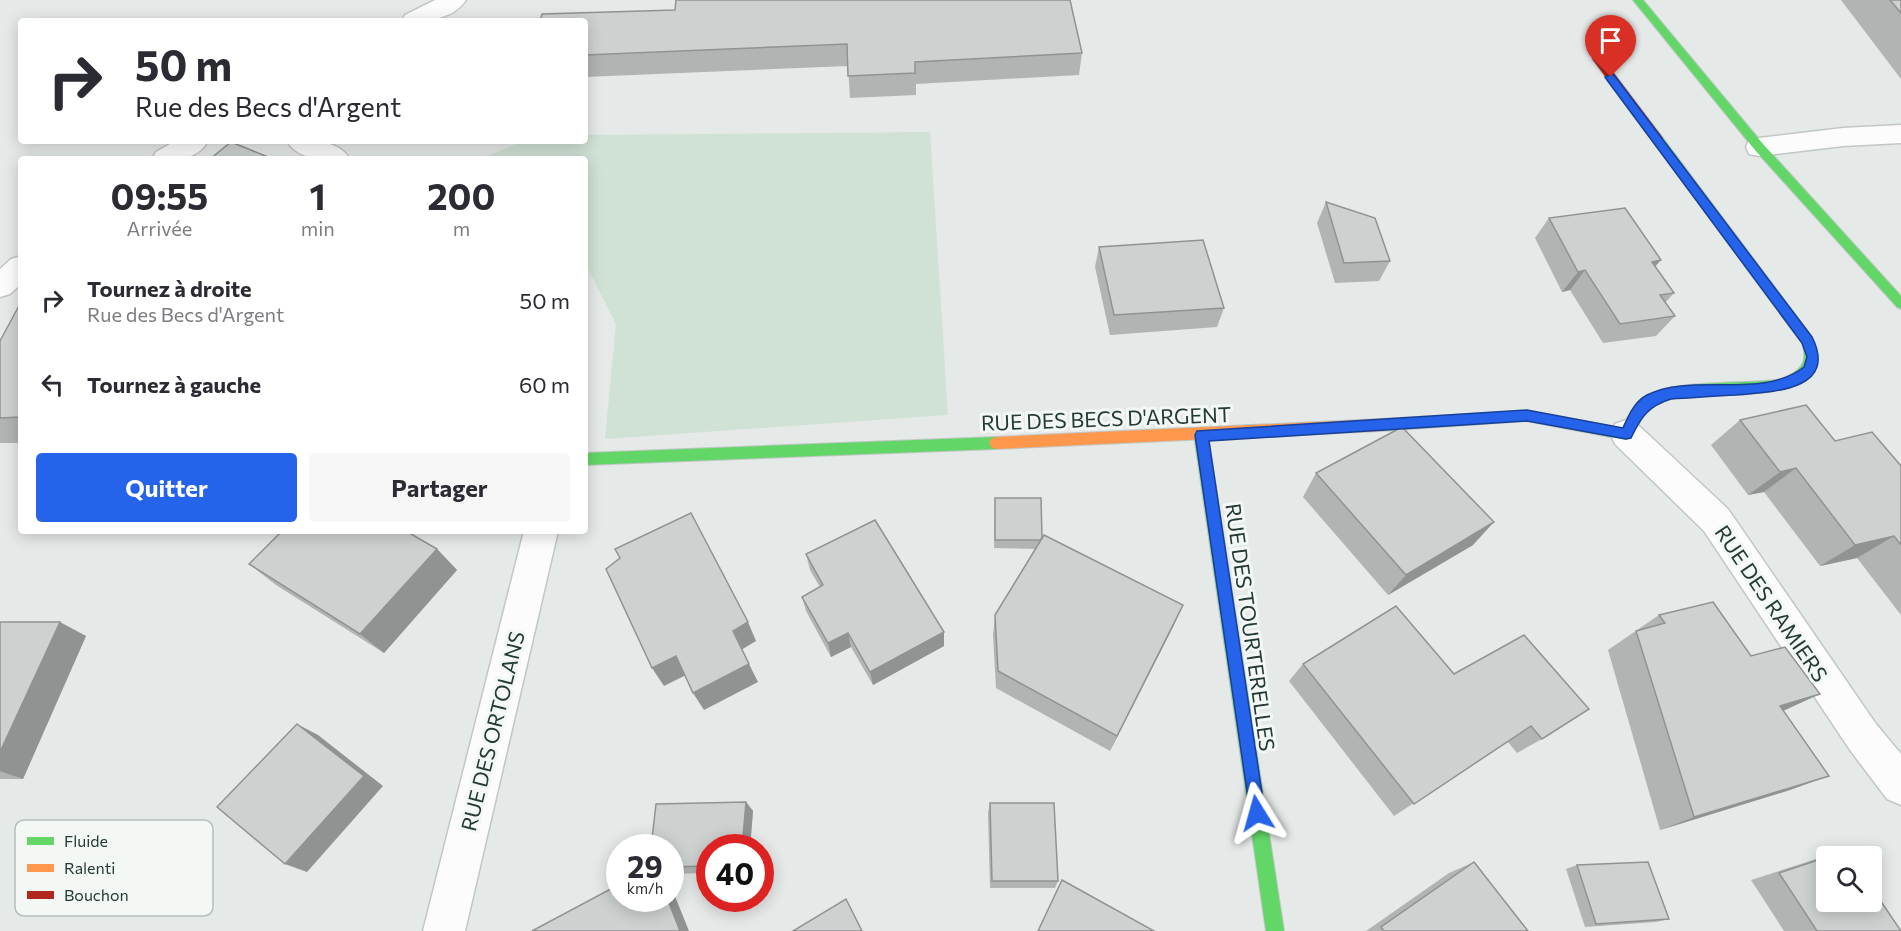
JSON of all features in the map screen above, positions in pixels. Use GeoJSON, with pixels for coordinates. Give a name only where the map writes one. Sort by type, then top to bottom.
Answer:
{"type":"FeatureCollection","features":[{"type":"Feature","properties":{"kind":"street"},"geometry":{"type":"LineString","coordinates":[[420,18],[454,0]]}},
{"type":"Feature","properties":{"kind":"street"},"geometry":{"type":"LineString","coordinates":[[1638,0],[1759,147],[1901,304]]}},
{"type":"Feature","properties":{"kind":"street"},"geometry":{"type":"LineString","coordinates":[[1597,58],[1808,341],[1814,357],[1810,370],[1797,380],[1781,386],[1671,394],[1651,399],[1637,412],[1626,434]]}},
{"type":"Feature","properties":{"kind":"street"},"geometry":{"type":"LineString","coordinates":[[1759,147],[1901,134]]}},
{"type":"Feature","properties":{"kind":"street"},"geometry":{"type":"LineString","coordinates":[[171,156],[190,144]]}},
{"type":"Feature","properties":{"kind":"street"},"geometry":{"type":"LineString","coordinates":[[306,144],[330,156]]}},
{"type":"Feature","properties":{"kind":"street"},"geometry":{"type":"LineString","coordinates":[[0,286],[18,270]]}},
{"type":"Feature","properties":{"kind":"street","name":"RUE DES BECS D'ARGENT"},"geometry":{"type":"LineString","coordinates":[[588,459],[1201,435],[1527,416],[1626,434]]}},
{"type":"Feature","properties":{"kind":"street","name":"RUE DES RAMIERS"},"geometry":{"type":"LineString","coordinates":[[1626,434],[1716,520],[1863,737],[1901,785]]}},
{"type":"Feature","properties":{"kind":"street","name":"RUE DES TOURTERELLES"},"geometry":{"type":"LineString","coordinates":[[1201,435],[1275,931]]}},
{"type":"Feature","properties":{"kind":"street","name":"RUE DES ORTOLANS"},"geometry":{"type":"LineString","coordinates":[[444,931],[540,534]]}},
{"type":"Feature","properties":{"kind":"green space"},"geometry":{"type":"Polygon","coordinates":[[[930,132],[948,415],[605,439],[616,324],[588,269],[588,156],[487,156],[517,144],[588,144],[588,135],[930,132]]]}},
{"type":"Feature","properties":{"kind":"building"},"geometry":{"type":"Polygon","coordinates":[[[676,0],[1070,0],[1082,53],[915,62],[915,73],[848,76],[847,44],[588,55],[588,18],[541,18],[542,14],[675,10],[676,0]]]}},
{"type":"Feature","properties":{"kind":"building"},"geometry":{"type":"Polygon","coordinates":[[[1890,0],[1901,0],[1901,13],[1890,0]]]}},
{"type":"Feature","properties":{"kind":"building"},"geometry":{"type":"Polygon","coordinates":[[[229,144],[236,144],[266,156],[214,156],[229,144]]]}},
{"type":"Feature","properties":{"kind":"building"},"geometry":{"type":"Polygon","coordinates":[[[1326,202],[1375,218],[1390,261],[1344,263],[1326,202]]]}},
{"type":"Feature","properties":{"kind":"building"},"geometry":{"type":"Polygon","coordinates":[[[1625,208],[1661,260],[1652,262],[1674,293],[1660,295],[1675,316],[1620,324],[1585,270],[1578,272],[1549,218],[1625,208]]]}},
{"type":"Feature","properties":{"kind":"building"},"geometry":{"type":"Polygon","coordinates":[[[1203,240],[1224,308],[1114,315],[1099,247],[1203,240]]]}},
{"type":"Feature","properties":{"kind":"building"},"geometry":{"type":"Polygon","coordinates":[[[18,308],[18,417],[0,418],[0,341],[18,308]]]}},
{"type":"Feature","properties":{"kind":"building"},"geometry":{"type":"Polygon","coordinates":[[[1806,405],[1835,441],[1872,432],[1901,466],[1901,545],[1894,536],[1855,545],[1796,468],[1780,472],[1740,420],[1806,405]]]}},
{"type":"Feature","properties":{"kind":"building"},"geometry":{"type":"Polygon","coordinates":[[[1402,427],[1494,522],[1406,575],[1316,473],[1402,427]]]}},
{"type":"Feature","properties":{"kind":"building"},"geometry":{"type":"Polygon","coordinates":[[[995,498],[1041,498],[1042,538],[1040,540],[995,540],[995,498]]]}},
{"type":"Feature","properties":{"kind":"building"},"geometry":{"type":"Polygon","coordinates":[[[691,513],[748,622],[733,631],[749,664],[693,693],[676,656],[652,668],[606,569],[620,558],[615,549],[691,513]]]}},
{"type":"Feature","properties":{"kind":"building"},"geometry":{"type":"Polygon","coordinates":[[[875,520],[944,632],[870,672],[848,633],[828,643],[802,597],[823,585],[806,554],[875,520]]]}},
{"type":"Feature","properties":{"kind":"building"},"geometry":{"type":"Polygon","coordinates":[[[279,534],[411,534],[437,549],[360,634],[249,564],[279,534]]]}},
{"type":"Feature","properties":{"kind":"building"},"geometry":{"type":"Polygon","coordinates":[[[1044,535],[1183,605],[1117,736],[998,671],[995,615],[1044,535]]]}},
{"type":"Feature","properties":{"kind":"building"},"geometry":{"type":"Polygon","coordinates":[[[1713,602],[1751,656],[1785,647],[1820,694],[1780,706],[1829,776],[1694,817],[1636,631],[1665,623],[1659,615],[1713,602]]]}},
{"type":"Feature","properties":{"kind":"building"},"geometry":{"type":"Polygon","coordinates":[[[1396,606],[1454,674],[1524,635],[1589,709],[1542,739],[1531,726],[1414,804],[1303,664],[1396,606]]]}},
{"type":"Feature","properties":{"kind":"building"},"geometry":{"type":"Polygon","coordinates":[[[0,622],[60,622],[0,752],[0,622]]]}},
{"type":"Feature","properties":{"kind":"building"},"geometry":{"type":"Polygon","coordinates":[[[297,724],[364,776],[285,864],[217,807],[297,724]]]}},
{"type":"Feature","properties":{"kind":"building"},"geometry":{"type":"Polygon","coordinates":[[[746,802],[743,834],[696,834],[696,866],[684,867],[684,834],[653,834],[656,804],[746,802]]]}},
{"type":"Feature","properties":{"kind":"building"},"geometry":{"type":"Polygon","coordinates":[[[990,803],[1054,803],[1058,881],[992,881],[990,803]]]}},
{"type":"Feature","properties":{"kind":"building"},"geometry":{"type":"Polygon","coordinates":[[[1816,861],[1816,912],[1882,912],[1882,903],[1901,931],[1817,931],[1779,873],[1816,861]]]}},
{"type":"Feature","properties":{"kind":"building"},"geometry":{"type":"Polygon","coordinates":[[[1474,862],[1528,931],[1384,931],[1381,927],[1474,862]]]}},
{"type":"Feature","properties":{"kind":"building"},"geometry":{"type":"Polygon","coordinates":[[[1648,862],[1669,919],[1596,924],[1577,865],[1648,862]]]}},
{"type":"Feature","properties":{"kind":"building"},"geometry":{"type":"Polygon","coordinates":[[[1062,880],[1154,931],[1038,931],[1062,880]]]}},
{"type":"Feature","properties":{"kind":"building"},"geometry":{"type":"Polygon","coordinates":[[[606,891],[606,912],[673,912],[680,931],[532,931],[606,891]]]}},
{"type":"Feature","properties":{"kind":"building"},"geometry":{"type":"Polygon","coordinates":[[[846,899],[862,931],[793,931],[846,899]]]}},
{"type":"Feature","properties":{"kind":"traffic: fast"},"geometry":{"type":"LineString","coordinates":[[1638,0],[1759,147],[1901,304]]}},
{"type":"Feature","properties":{"kind":"traffic: fast"},"geometry":{"type":"LineString","coordinates":[[1381,425],[1527,416],[1626,434],[1642,407],[1650,400],[1666,394],[1760,388],[1798,378],[1809,368],[1812,358],[1808,341],[1659,141]]}},
{"type":"Feature","properties":{"kind":"traffic: fast"},"geometry":{"type":"LineString","coordinates":[[1201,435],[1275,931]]}},
{"type":"Feature","properties":{"kind":"traffic: fast"},"geometry":{"type":"LineString","coordinates":[[588,459],[996,443]]}},
{"type":"Feature","properties":{"kind":"traffic: slow"},"geometry":{"type":"LineString","coordinates":[[996,443],[1381,425]]}},
{"type":"Feature","properties":{"kind":"traffic: jam"},"geometry":{"type":"LineString","coordinates":[[1597,58],[1659,141]]}},
{"type":"Feature","properties":{"kind":"route"},"geometry":{"type":"LineString","coordinates":[[1257,813],[1201,435],[1527,416],[1626,434],[1637,412],[1651,399],[1671,394],[1781,386],[1797,380],[1810,370],[1814,357],[1808,341],[1611,77]]}}]}
